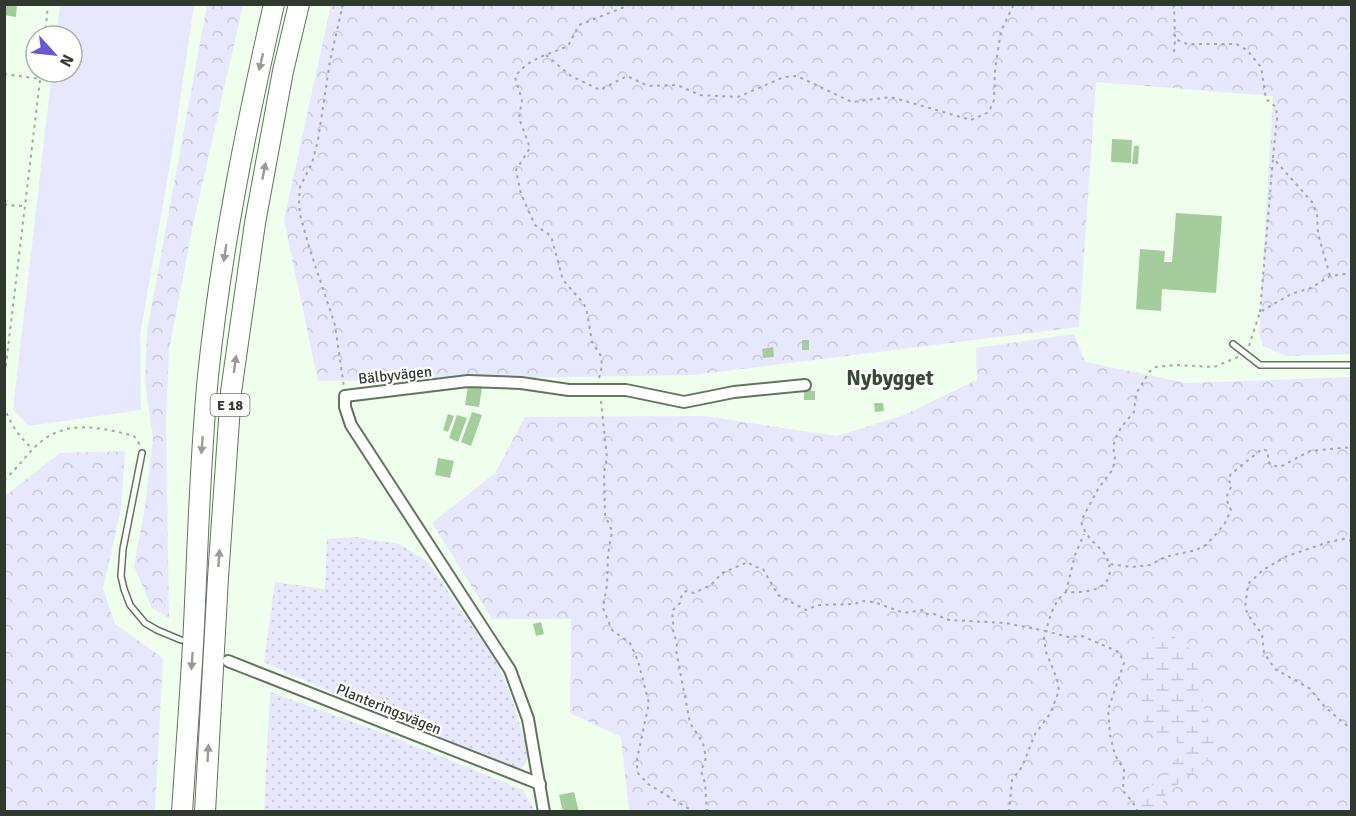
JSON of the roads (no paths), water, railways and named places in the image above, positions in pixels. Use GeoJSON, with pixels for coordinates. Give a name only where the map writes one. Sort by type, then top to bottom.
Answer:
{"type":"FeatureCollection","features":[{"type":"Feature","properties":{"kind":"highway","name":"E 18"},"geometry":{"type":"LineString","coordinates":[[182,812],[194,628],[200,472],[208,375],[230,222],[274,4]]}},
{"type":"Feature","properties":{"kind":"highway","name":"E 18"},"geometry":{"type":"LineString","coordinates":[[205,812],[231,392],[255,222],[283,71],[299,4]]}},
{"type":"Feature","properties":{"kind":"street","name":"Bälbyvägen"},"geometry":{"type":"LineString","coordinates":[[544,812],[528,719],[510,670],[387,477],[351,425],[345,407],[345,396],[468,381],[521,383],[569,390],[626,390],[684,402],[734,392],[805,385]]}},
{"type":"Feature","properties":{"kind":"street","name":"Planteringsvägen"},"geometry":{"type":"LineString","coordinates":[[228,661],[540,784]]}},
{"type":"Feature","properties":{"kind":"lane"},"geometry":{"type":"LineString","coordinates":[[1233,344],[1260,365],[1352,365]]}},
{"type":"Feature","properties":{"kind":"lane"},"geometry":{"type":"LineString","coordinates":[[142,453],[123,549],[121,576],[130,605],[145,623],[181,640]]}},
{"type":"Feature","properties":{"kind":"district","name":"Nybygget"},"geometry":{"type":"Point","coordinates":[890,378]}}]}
